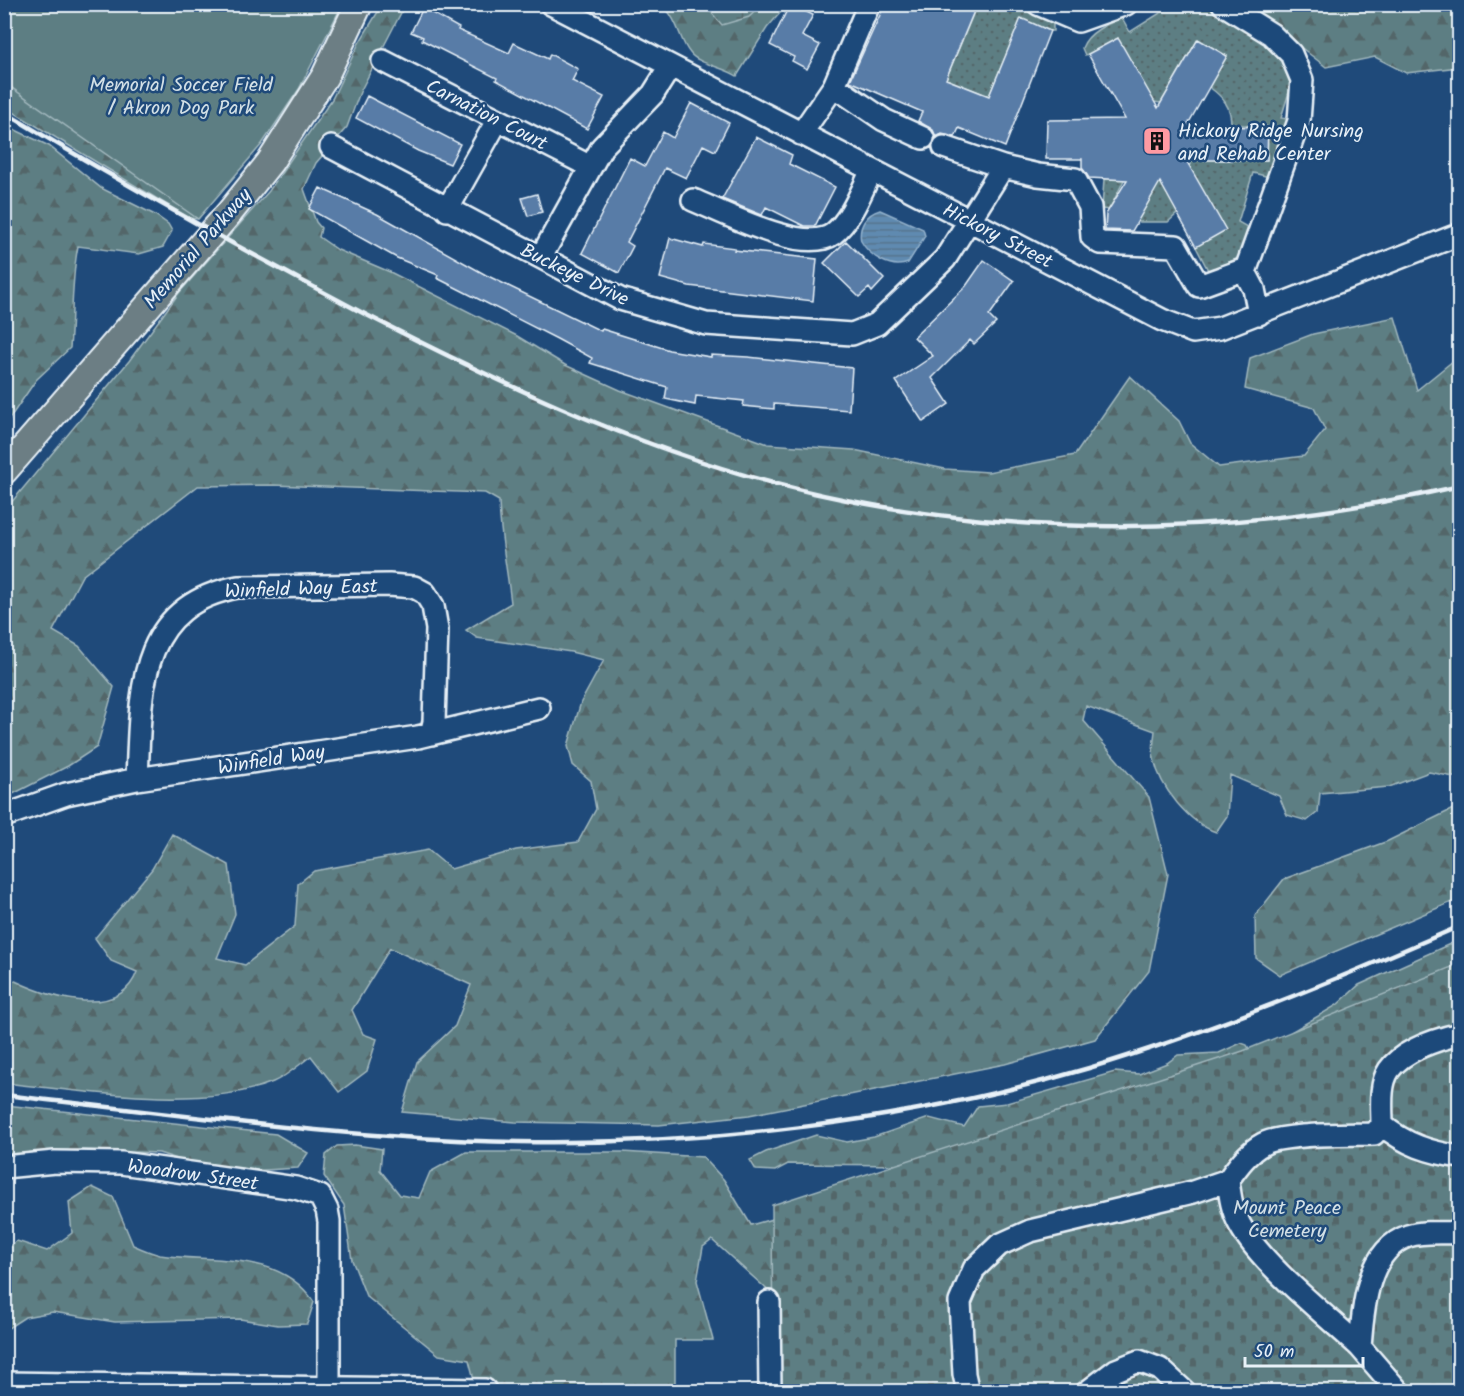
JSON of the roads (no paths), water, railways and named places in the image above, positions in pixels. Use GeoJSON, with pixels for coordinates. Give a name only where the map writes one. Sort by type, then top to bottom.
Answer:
{"type":"FeatureCollection","features":[{"type":"Feature","properties":{"kind":"main road","name":"Memorial Parkway"},"geometry":{"type":"LineString","coordinates":[[4,471],[230,212],[270,162],[325,76],[359,4]]}},
{"type":"Feature","properties":{"kind":"street","name":"Hickory Street"},"geometry":{"type":"LineString","coordinates":[[551,4],[1181,328],[1206,332],[1259,314],[1460,234]]}},
{"type":"Feature","properties":{"kind":"street"},"geometry":{"type":"LineString","coordinates":[[801,134],[834,86],[869,4]]}},
{"type":"Feature","properties":{"kind":"street"},"geometry":{"type":"LineString","coordinates":[[1038,4],[1078,21],[1126,4]]}},
{"type":"Feature","properties":{"kind":"street"},"geometry":{"type":"LineString","coordinates":[[1223,4],[1271,34],[1291,54],[1302,80],[1299,121],[1245,272]]}},
{"type":"Feature","properties":{"kind":"street","name":"Carnation Court"},"geometry":{"type":"LineString","coordinates":[[383,61],[497,121],[591,166]]}},
{"type":"Feature","properties":{"kind":"street"},"geometry":{"type":"LineString","coordinates":[[541,257],[602,147],[653,94],[670,67]]}},
{"type":"Feature","properties":{"kind":"street"},"geometry":{"type":"LineString","coordinates":[[834,86],[884,120],[923,138]]}},
{"type":"Feature","properties":{"kind":"street"},"geometry":{"type":"LineString","coordinates":[[447,210],[497,121]]}},
{"type":"Feature","properties":{"kind":"street","name":"Buckeye Drive"},"geometry":{"type":"LineString","coordinates":[[332,147],[447,210],[620,299],[699,323],[852,334],[877,324],[945,259],[1003,167]]}},
{"type":"Feature","properties":{"kind":"street"},"geometry":{"type":"LineString","coordinates":[[944,147],[1003,167],[1038,175],[1075,179],[1090,207],[1092,237],[1100,243],[1176,246],[1199,286],[1240,270],[1245,272],[1254,289],[1259,314]]}},
{"type":"Feature","properties":{"kind":"street"},"geometry":{"type":"LineString","coordinates":[[693,200],[783,236],[812,240],[833,234],[846,219],[872,170]]}},
{"type":"Feature","properties":{"kind":"street","name":"Winfield Way East"},"geometry":{"type":"LineString","coordinates":[[137,779],[141,703],[154,645],[174,620],[201,598],[216,591],[238,587],[389,585],[414,587],[425,593],[433,606],[436,629],[434,722],[431,734]]}},
{"type":"Feature","properties":{"kind":"street","name":"Winfield Way"},"geometry":{"type":"LineString","coordinates":[[4,816],[66,794],[137,779],[431,734],[539,708]]}},
{"type":"Feature","properties":{"kind":"street"},"geometry":{"type":"LineString","coordinates":[[968,1392],[964,1374],[960,1302],[974,1269],[999,1245],[1030,1231],[1193,1192],[1228,1180],[1243,1160],[1264,1143],[1285,1138],[1374,1134],[1382,1125],[1382,1091],[1389,1070],[1423,1044],[1460,1034]]}},
{"type":"Feature","properties":{"kind":"street"},"geometry":{"type":"LineString","coordinates":[[1382,1125],[1400,1140],[1431,1152],[1460,1157]]}},
{"type":"Feature","properties":{"kind":"street","name":"Woodrow Street"},"geometry":{"type":"LineString","coordinates":[[4,1167],[55,1162],[134,1164],[308,1191],[320,1196],[327,1210],[329,1256],[328,1390]]}},
{"type":"Feature","properties":{"kind":"street"},"geometry":{"type":"LineString","coordinates":[[1228,1180],[1232,1204],[1240,1225],[1259,1252],[1360,1347],[1399,1392]]}},
{"type":"Feature","properties":{"kind":"street"},"geometry":{"type":"LineString","coordinates":[[1360,1347],[1364,1306],[1372,1277],[1389,1247],[1409,1236],[1460,1233]]}},
{"type":"Feature","properties":{"kind":"street"},"geometry":{"type":"LineString","coordinates":[[769,1302],[770,1392]]}},
{"type":"Feature","properties":{"kind":"street"},"geometry":{"type":"LineString","coordinates":[[1087,1392],[1116,1370],[1138,1361],[1160,1369],[1185,1392]]}},
{"type":"Feature","properties":{"kind":"street"},"geometry":{"type":"LineString","coordinates":[[4,1383],[276,1385],[328,1390],[485,1390]]}},
{"type":"Feature","properties":{"kind":"water"},"geometry":{"type":"Polygon","coordinates":[[[880,210],[923,229],[925,236],[908,263],[895,265],[881,260],[869,252],[861,241],[864,222],[880,210]]]}},
{"type":"Feature","properties":{"kind":"railway"},"geometry":{"type":"LineString","coordinates":[[4,112],[223,238],[458,361],[560,408],[613,429],[665,449],[773,483],[858,502],[943,516],[1029,524],[1116,526],[1203,523],[1289,516],[1375,503],[1460,486]]}},
{"type":"Feature","properties":{"kind":"railway"},"geometry":{"type":"LineString","coordinates":[[4,1095],[326,1131],[455,1140],[591,1142],[735,1134],[807,1126],[950,1103],[1089,1068],[1276,1003],[1460,926]]}},
{"type":"Feature","properties":{"kind":"place","name":"Hickory Ridge Nursing and Rehab Center"},"geometry":{"type":"Point","coordinates":[1157,141]}},
{"type":"Feature","properties":{"kind":"park label","name":"Memorial Soccer Field / Akron Dog Park"},"geometry":{"type":"Point","coordinates":[181,96]}},
{"type":"Feature","properties":{"kind":"park label","name":"Mount Peace Cemetery"},"geometry":{"type":"Point","coordinates":[1287,1218]}}]}
